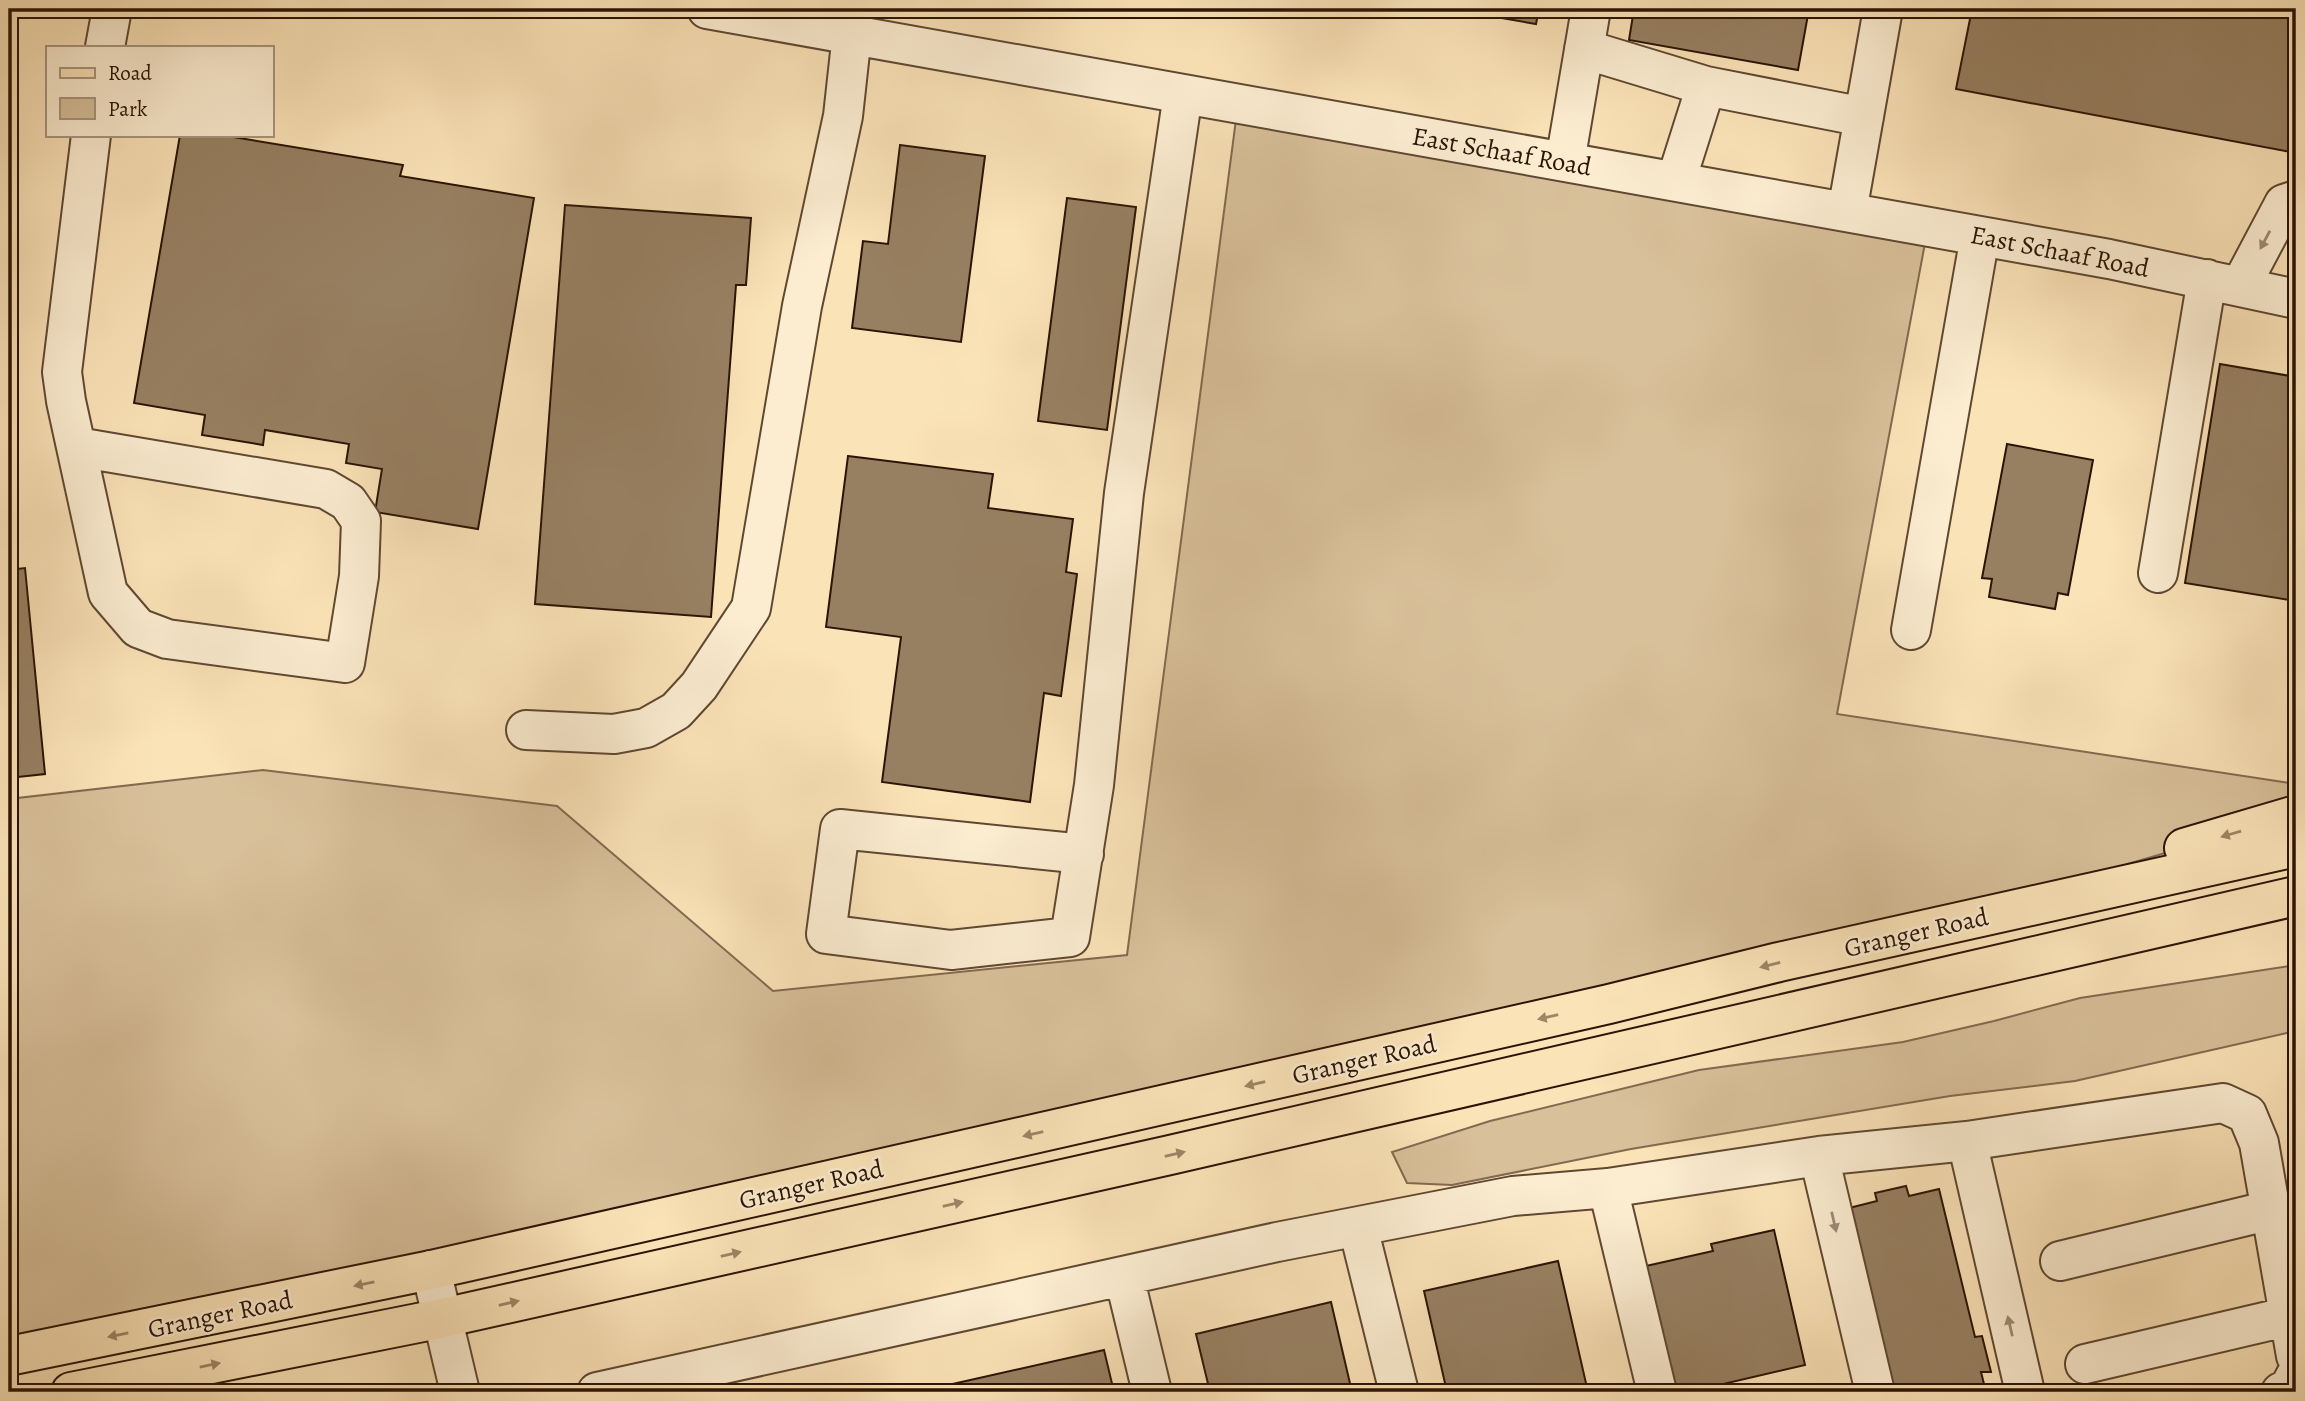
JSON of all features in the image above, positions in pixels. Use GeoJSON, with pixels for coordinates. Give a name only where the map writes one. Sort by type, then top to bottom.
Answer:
{"type":"FeatureCollection","features":[{"type":"Feature","properties":{"kind":"main road"},"geometry":{"type":"LineString","coordinates":[[1836,950],[2296,815]]}},
{"type":"Feature","properties":{"kind":"main road","name":"Granger Road"},"geometry":{"type":"LineString","coordinates":[[9,1356],[431,1270],[2296,847]]}},
{"type":"Feature","properties":{"kind":"main road","name":"Granger Road"},"geometry":{"type":"LineString","coordinates":[[71,1392],[443,1318],[1211,1146],[2289,898]]}},
{"type":"Feature","properties":{"kind":"street"},"geometry":{"type":"LineString","coordinates":[[105,46],[112,9]]}},
{"type":"Feature","properties":{"kind":"street","name":"East Schaaf Road"},"geometry":{"type":"LineString","coordinates":[[707,9],[2109,259],[2296,299]]}},
{"type":"Feature","properties":{"kind":"street"},"geometry":{"type":"LineString","coordinates":[[1565,162],[1591,9]]}},
{"type":"Feature","properties":{"kind":"street"},"geometry":{"type":"LineString","coordinates":[[1847,212],[1883,9]]}},
{"type":"Feature","properties":{"kind":"street"},"geometry":{"type":"LineString","coordinates":[[526,730],[614,734],[656,722],[676,711],[699,686],[751,608],[802,306],[844,116],[852,34]]}},
{"type":"Feature","properties":{"kind":"street"},"geometry":{"type":"LineString","coordinates":[[1584,49],[1706,86],[1864,117]]}},
{"type":"Feature","properties":{"kind":"street"},"geometry":{"type":"LineString","coordinates":[[1676,181],[1706,86]]}},
{"type":"Feature","properties":{"kind":"street"},"geometry":{"type":"LineString","coordinates":[[1084,855],[840,829],[826,933],[951,950],[1070,937],[1084,855],[1094,785],[1124,493],[1183,94]]}},
{"type":"Feature","properties":{"kind":"street"},"geometry":{"type":"LineString","coordinates":[[77,447],[326,489],[348,502],[360,520],[359,576],[345,663],[167,639],[138,628],[108,593],[66,401],[62,372],[91,136]]}},
{"type":"Feature","properties":{"kind":"street"},"geometry":{"type":"LineString","coordinates":[[2158,573],[2223,283],[2284,204],[2296,200]]}},
{"type":"Feature","properties":{"kind":"street"},"geometry":{"type":"LineString","coordinates":[[1912,630],[1980,236]]}},
{"type":"Feature","properties":{"kind":"street"},"geometry":{"type":"LineString","coordinates":[[597,1392],[1124,1276],[1513,1196],[1608,1188],[1819,1156],[1967,1141],[2223,1103],[2247,1114],[2259,1143],[2296,1356]]}},
{"type":"Feature","properties":{"kind":"street"},"geometry":{"type":"LineString","coordinates":[[1967,1141],[2025,1392]]}},
{"type":"Feature","properties":{"kind":"street"},"geometry":{"type":"LineString","coordinates":[[1819,1156],[1875,1392]]}},
{"type":"Feature","properties":{"kind":"street"},"geometry":{"type":"LineString","coordinates":[[1608,1188],[1657,1392]]}},
{"type":"Feature","properties":{"kind":"street"},"geometry":{"type":"LineString","coordinates":[[2060,1261],[2271,1210]]}},
{"type":"Feature","properties":{"kind":"street"},"geometry":{"type":"LineString","coordinates":[[1358,1227],[1399,1392]]}},
{"type":"Feature","properties":{"kind":"street"},"geometry":{"type":"LineString","coordinates":[[431,1270],[460,1392]]}},
{"type":"Feature","properties":{"kind":"street"},"geometry":{"type":"LineString","coordinates":[[1124,1276],[1152,1392]]}},
{"type":"Feature","properties":{"kind":"street"},"geometry":{"type":"LineString","coordinates":[[2085,1364],[2290,1316]]}},
{"type":"Feature","properties":{"kind":"street"},"geometry":{"type":"LineString","coordinates":[[2281,1392],[2290,1388],[2296,1375]]}},
{"type":"Feature","properties":{"kind":"green space"},"geometry":{"type":"Polygon","coordinates":[[[1238,104],[1928,227],[1837,714],[2296,784],[2296,815],[1836,949],[9,1356],[9,799],[263,770],[557,806],[773,991],[1127,955],[1238,104]]]}},
{"type":"Feature","properties":{"kind":"green space"},"geometry":{"type":"Polygon","coordinates":[[[2296,965],[2296,1031],[2075,1081],[1950,1096],[1631,1149],[1452,1185],[1407,1183],[1392,1152],[1490,1121],[1699,1070],[1903,1042],[2080,998],[2296,965]]]}},
{"type":"Feature","properties":{"kind":"building"},"geometry":{"type":"Polygon","coordinates":[[[1450,9],[1539,9],[1536,24],[1450,9]]]}},
{"type":"Feature","properties":{"kind":"building"},"geometry":{"type":"Polygon","coordinates":[[[1634,9],[1809,9],[1798,70],[1629,40],[1634,9]]]}},
{"type":"Feature","properties":{"kind":"building"},"geometry":{"type":"Polygon","coordinates":[[[1972,9],[2296,9],[2296,153],[1956,89],[1972,9]]]}},
{"type":"Feature","properties":{"kind":"building"},"geometry":{"type":"Polygon","coordinates":[[[180,136],[227,136],[403,165],[400,176],[534,198],[478,529],[375,512],[382,469],[346,463],[349,444],[265,430],[263,445],[202,435],[205,415],[134,403],[180,136]]]}},
{"type":"Feature","properties":{"kind":"building"},"geometry":{"type":"Polygon","coordinates":[[[900,145],[985,156],[961,342],[852,328],[863,241],[888,244],[900,145]]]}},
{"type":"Feature","properties":{"kind":"building"},"geometry":{"type":"Polygon","coordinates":[[[1067,198],[1136,207],[1107,430],[1038,421],[1067,198]]]}},
{"type":"Feature","properties":{"kind":"building"},"geometry":{"type":"Polygon","coordinates":[[[565,205],[751,218],[746,285],[736,285],[711,617],[535,604],[565,205]]]}},
{"type":"Feature","properties":{"kind":"building"},"geometry":{"type":"Polygon","coordinates":[[[2220,364],[2296,377],[2296,601],[2185,583],[2220,364]]]}},
{"type":"Feature","properties":{"kind":"building"},"geometry":{"type":"Polygon","coordinates":[[[2007,444],[2093,460],[2068,595],[2058,593],[2055,609],[1989,597],[1992,579],[1982,578],[2007,444]]]}},
{"type":"Feature","properties":{"kind":"building"},"geometry":{"type":"Polygon","coordinates":[[[848,456],[993,474],[988,508],[1073,519],[1066,572],[1077,574],[1061,696],[1044,693],[1030,802],[882,782],[901,637],[826,627],[848,456]]]}},
{"type":"Feature","properties":{"kind":"building"},"geometry":{"type":"Polygon","coordinates":[[[25,568],[45,774],[9,778],[9,570],[25,568]]]}},
{"type":"Feature","properties":{"kind":"building"},"geometry":{"type":"Polygon","coordinates":[[[1906,1186],[1909,1196],[1939,1189],[1975,1337],[1982,1336],[1991,1372],[1981,1372],[1986,1392],[1881,1392],[1845,1209],[1877,1201],[1875,1193],[1906,1186]]]}},
{"type":"Feature","properties":{"kind":"building"},"geometry":{"type":"Polygon","coordinates":[[[1774,1230],[1805,1365],[1689,1392],[1666,1392],[1637,1268],[1713,1251],[1711,1244],[1774,1230]]]}},
{"type":"Feature","properties":{"kind":"building"},"geometry":{"type":"Polygon","coordinates":[[[1558,1261],[1588,1392],[1447,1392],[1424,1291],[1558,1261]]]}},
{"type":"Feature","properties":{"kind":"building"},"geometry":{"type":"Polygon","coordinates":[[[1331,1302],[1352,1392],[1210,1392],[1196,1334],[1331,1302]]]}},
{"type":"Feature","properties":{"kind":"building"},"geometry":{"type":"Polygon","coordinates":[[[1104,1350],[1114,1392],[917,1392],[1104,1350]]]}}]}
